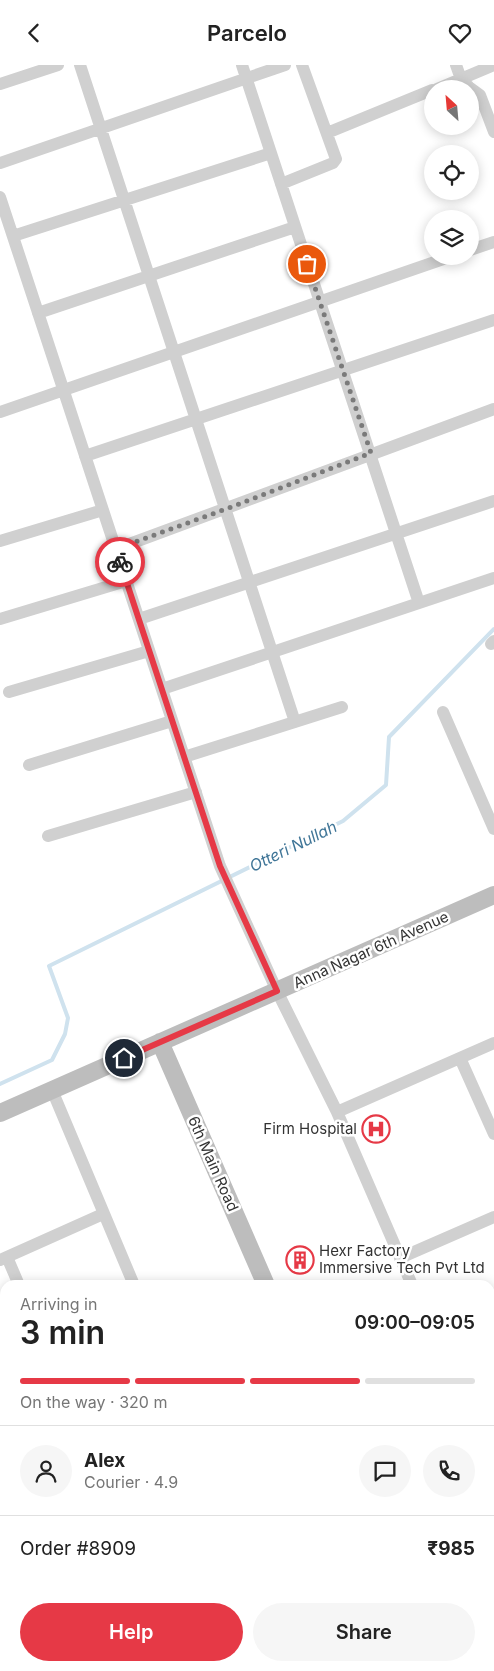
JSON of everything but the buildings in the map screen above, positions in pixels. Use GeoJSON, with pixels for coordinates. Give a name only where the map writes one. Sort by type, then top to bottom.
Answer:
{"type":"FeatureCollection","features":[{"type":"Feature","properties":{"kind":"street"},"geometry":{"type":"LineString","coordinates":[[0,83],[58,65]]}},
{"type":"Feature","properties":{"kind":"street"},"geometry":{"type":"LineString","coordinates":[[80,65],[295,721]]}},
{"type":"Feature","properties":{"kind":"street"},"geometry":{"type":"LineString","coordinates":[[242,65],[419,603]]}},
{"type":"Feature","properties":{"kind":"street"},"geometry":{"type":"LineString","coordinates":[[0,163],[285,65]]}},
{"type":"Feature","properties":{"kind":"street"},"geometry":{"type":"LineString","coordinates":[[281,184],[336,161],[302,65]]}},
{"type":"Feature","properties":{"kind":"street"},"geometry":{"type":"LineString","coordinates":[[456,65],[461,79],[480,95],[494,132]]}},
{"type":"Feature","properties":{"kind":"street"},"geometry":{"type":"LineString","coordinates":[[461,79],[494,65]]}},
{"type":"Feature","properties":{"kind":"street"},"geometry":{"type":"LineString","coordinates":[[327,133],[424,93]]}},
{"type":"Feature","properties":{"kind":"street"},"geometry":{"type":"LineString","coordinates":[[13,236],[270,153]]}},
{"type":"Feature","properties":{"kind":"street"},"geometry":{"type":"LineString","coordinates":[[0,197],[220,866],[277,991],[337,1111],[410,1280]]}},
{"type":"Feature","properties":{"kind":"street"},"geometry":{"type":"LineString","coordinates":[[38,313],[295,227]]}},
{"type":"Feature","properties":{"kind":"street"},"geometry":{"type":"LineString","coordinates":[[479,247],[494,242]]}},
{"type":"Feature","properties":{"kind":"street"},"geometry":{"type":"LineString","coordinates":[[0,412],[426,265]]}},
{"type":"Feature","properties":{"kind":"street"},"geometry":{"type":"LineString","coordinates":[[85,456],[494,320]]}},
{"type":"Feature","properties":{"kind":"street"},"geometry":{"type":"LineString","coordinates":[[116,549],[494,409]]}},
{"type":"Feature","properties":{"kind":"street"},"geometry":{"type":"LineString","coordinates":[[139,619],[494,501]]}},
{"type":"Feature","properties":{"kind":"street"},"geometry":{"type":"LineString","coordinates":[[0,541],[103,510]]}},
{"type":"Feature","properties":{"kind":"street"},"geometry":{"type":"LineString","coordinates":[[162,689],[494,578]]}},
{"type":"Feature","properties":{"kind":"street"},"geometry":{"type":"LineString","coordinates":[[0,619],[126,581]]}},
{"type":"Feature","properties":{"kind":"street"},"geometry":{"type":"LineString","coordinates":[[9,692],[149,651]]}},
{"type":"Feature","properties":{"kind":"street"},"geometry":{"type":"LineString","coordinates":[[184,757],[342,707]]}},
{"type":"Feature","properties":{"kind":"street"},"geometry":{"type":"LineString","coordinates":[[444,712],[494,829]]}},
{"type":"Feature","properties":{"kind":"street"},"geometry":{"type":"LineString","coordinates":[[29,765],[172,721]]}},
{"type":"Feature","properties":{"kind":"street"},"geometry":{"type":"LineString","coordinates":[[48,837],[196,792]]}},
{"type":"Feature","properties":{"kind":"street","name":"Anna Nagar 6th Avenue"},"geometry":{"type":"LineString","coordinates":[[0,1113],[494,895]]}},
{"type":"Feature","properties":{"kind":"street","name":"6th Main Road"},"geometry":{"type":"LineString","coordinates":[[160,1042],[264,1280]]}},
{"type":"Feature","properties":{"kind":"street"},"geometry":{"type":"LineString","coordinates":[[337,1111],[494,1043]]}},
{"type":"Feature","properties":{"kind":"street"},"geometry":{"type":"LineString","coordinates":[[460,1057],[494,1134]]}},
{"type":"Feature","properties":{"kind":"street"},"geometry":{"type":"LineString","coordinates":[[52,1090],[132,1280]]}},
{"type":"Feature","properties":{"kind":"street"},"geometry":{"type":"LineString","coordinates":[[16,1280],[3,1258],[103,1213]]}},
{"type":"Feature","properties":{"kind":"street"},"geometry":{"type":"LineString","coordinates":[[400,1258],[494,1217]]}},
{"type":"Feature","properties":{"kind":"waterway","name":"Otteri Nullah"},"geometry":{"type":"LineString","coordinates":[[0,1084],[52,1060],[65,1034],[68,1018],[49,966],[343,821],[386,785],[389,737],[494,629]]}},
{"type":"Feature","properties":{"kind":"way so far"},"geometry":{"type":"LineString","coordinates":[[120,562],[116,549],[371,453],[307,264]]}},
{"type":"Feature","properties":{"kind":"place","name":"Firm Hospital"},"geometry":{"type":"Point","coordinates":[376,1129]}},
{"type":"Feature","properties":{"kind":"place","name":"Hexr Factory Immersive Tech Pvt Ltd"},"geometry":{"type":"Point","coordinates":[300,1260]}},
{"type":"Feature","properties":{"kind":"route"},"geometry":{"type":"LineString","coordinates":[[120,562],[220,866],[277,991],[124,1058]]}}]}
